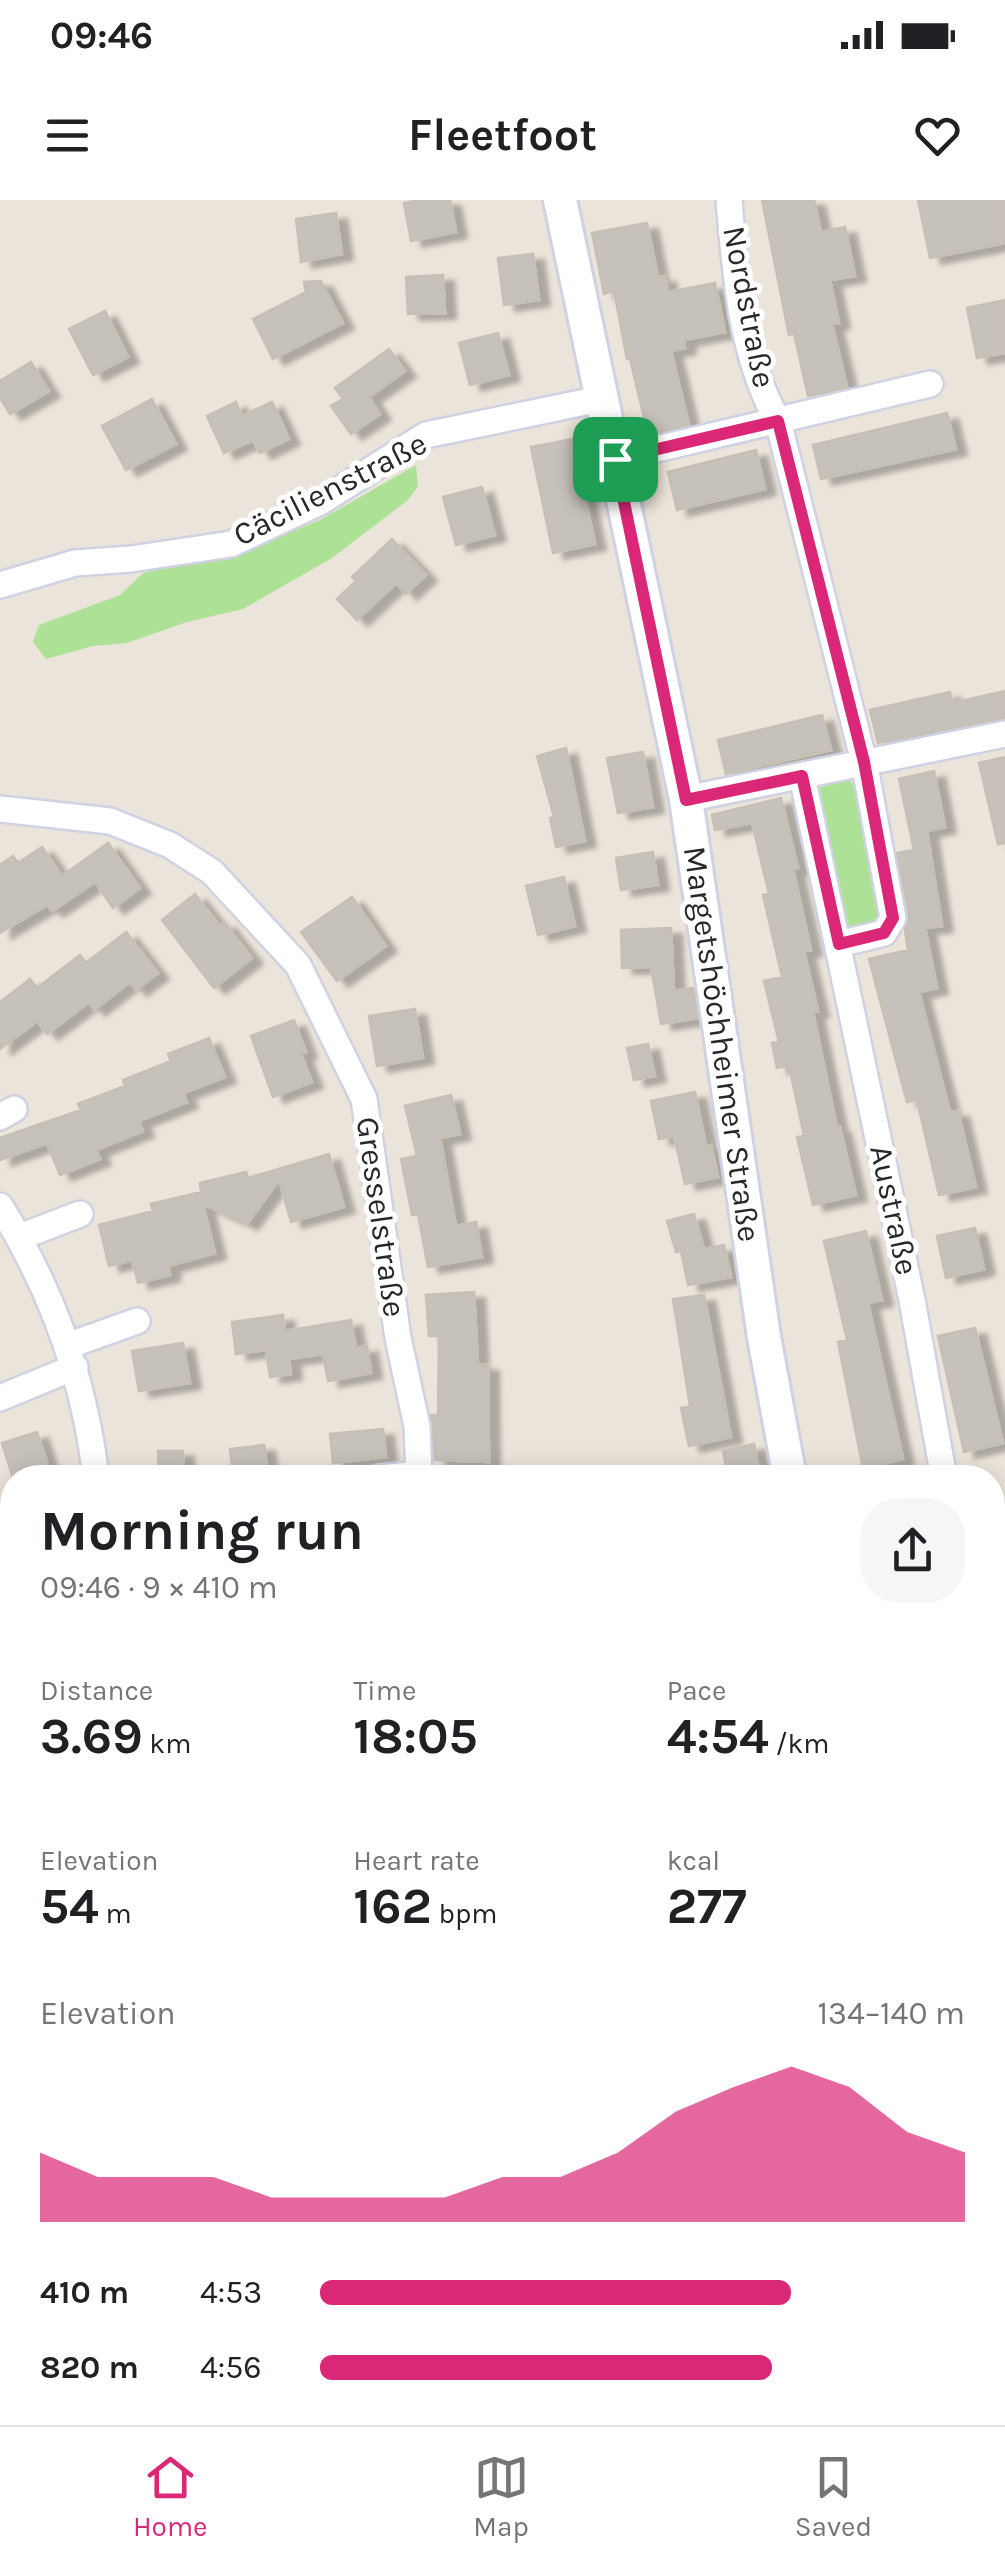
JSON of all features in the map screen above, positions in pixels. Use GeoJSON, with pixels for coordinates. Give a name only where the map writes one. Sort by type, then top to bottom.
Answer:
{"type":"FeatureCollection","features":[{"type":"Feature","properties":{"kind":"street","name":"Margetshöchheimer Straße"},"geometry":{"type":"LineString","coordinates":[[560,200],[686,800],[764,1336],[788,1465]]}},
{"type":"Feature","properties":{"kind":"street","name":"Nordstraße"},"geometry":{"type":"LineString","coordinates":[[729,200],[734,258],[751,350],[766,400],[778,421],[864,762]]}},
{"type":"Feature","properties":{"kind":"street"},"geometry":{"type":"LineString","coordinates":[[615,459],[930,384]]}},
{"type":"Feature","properties":{"kind":"street","name":"Cäcilienstraße"},"geometry":{"type":"LineString","coordinates":[[0,586],[75,563],[231,544],[320,502],[426,435],[600,398]]}},
{"type":"Feature","properties":{"kind":"street"},"geometry":{"type":"LineString","coordinates":[[686,800],[1005,734]]}},
{"type":"Feature","properties":{"kind":"street"},"geometry":{"type":"LineString","coordinates":[[839,944],[884,933],[893,918],[864,762]]}},
{"type":"Feature","properties":{"kind":"street","name":"Austraße"},"geometry":{"type":"LineString","coordinates":[[802,776],[912,1300],[942,1465]]}},
{"type":"Feature","properties":{"kind":"street","name":"Gresselstraße"},"geometry":{"type":"LineString","coordinates":[[0,809],[110,822],[170,845],[212,872],[298,965],[364,1099],[398,1338],[417,1426],[419,1465]]}},
{"type":"Feature","properties":{"kind":"street"},"geometry":{"type":"LineString","coordinates":[[0,1206],[20,1238],[71,1356],[93,1465]]}},
{"type":"Feature","properties":{"kind":"street"},"geometry":{"type":"LineString","coordinates":[[20,1238],[80,1214]]}},
{"type":"Feature","properties":{"kind":"street"},"geometry":{"type":"LineString","coordinates":[[0,1398],[137,1322]]}},
{"type":"Feature","properties":{"kind":"green space"},"geometry":{"type":"Polygon","coordinates":[[[416,465],[418,486],[408,500],[332,558],[243,609],[187,622],[127,643],[93,646],[46,659],[33,642],[39,625],[120,595],[143,573],[250,548],[320,520],[416,465]]]}},
{"type":"Feature","properties":{"kind":"green space"},"geometry":{"type":"Polygon","coordinates":[[[849,780],[884,918],[882,922],[844,933],[817,788],[849,780]]]}},
{"type":"Feature","properties":{"kind":"building"},"geometry":{"type":"Polygon","coordinates":[[[450,200],[456,232],[411,241],[404,203],[450,200]]]}},
{"type":"Feature","properties":{"kind":"building"},"geometry":{"type":"Polygon","coordinates":[[[762,200],[814,200],[821,232],[845,227],[855,276],[830,280],[839,323],[832,324],[847,387],[808,396],[794,333],[789,335],[762,200]]]}},
{"type":"Feature","properties":{"kind":"building"},"geometry":{"type":"Polygon","coordinates":[[[918,200],[1005,200],[1005,243],[930,258],[918,200]]]}},
{"type":"Feature","properties":{"kind":"building"},"geometry":{"type":"Polygon","coordinates":[[[336,213],[342,254],[301,262],[296,219],[336,213]]]}},
{"type":"Feature","properties":{"kind":"building"},"geometry":{"type":"Polygon","coordinates":[[[647,223],[658,278],[665,276],[668,292],[715,283],[725,332],[684,340],[685,348],[671,351],[689,425],[648,434],[627,359],[614,291],[604,294],[592,233],[647,223]]]}},
{"type":"Feature","properties":{"kind":"building"},"geometry":{"type":"Polygon","coordinates":[[[533,254],[539,300],[504,305],[498,258],[533,254]]]}},
{"type":"Feature","properties":{"kind":"building"},"geometry":{"type":"Polygon","coordinates":[[[443,275],[445,313],[408,314],[406,277],[443,275]]]}},
{"type":"Feature","properties":{"kind":"building"},"geometry":{"type":"Polygon","coordinates":[[[321,281],[343,323],[273,359],[253,319],[306,292],[304,282],[321,281]]]}},
{"type":"Feature","properties":{"kind":"building"},"geometry":{"type":"Polygon","coordinates":[[[1005,300],[1005,353],[977,358],[967,308],[1005,300]]]}},
{"type":"Feature","properties":{"kind":"building"},"geometry":{"type":"Polygon","coordinates":[[[105,311],[128,357],[93,375],[69,329],[105,311]]]}},
{"type":"Feature","properties":{"kind":"building"},"geometry":{"type":"Polygon","coordinates":[[[498,333],[509,375],[470,385],[459,343],[498,333]]]}},
{"type":"Feature","properties":{"kind":"building"},"geometry":{"type":"Polygon","coordinates":[[[389,349],[405,371],[369,397],[380,414],[351,434],[331,406],[343,399],[335,388],[389,349]]]}},
{"type":"Feature","properties":{"kind":"building"},"geometry":{"type":"Polygon","coordinates":[[[31,362],[49,391],[10,414],[0,398],[0,381],[31,362]]]}},
{"type":"Feature","properties":{"kind":"building"},"geometry":{"type":"Polygon","coordinates":[[[152,399],[176,444],[126,470],[102,426],[152,399]]]}},
{"type":"Feature","properties":{"kind":"building"},"geometry":{"type":"Polygon","coordinates":[[[236,402],[242,416],[272,402],[289,439],[260,453],[253,440],[224,453],[207,416],[236,402]]]}},
{"type":"Feature","properties":{"kind":"building"},"geometry":{"type":"Polygon","coordinates":[[[947,413],[956,449],[821,479],[813,445],[947,413]]]}},
{"type":"Feature","properties":{"kind":"building"},"geometry":{"type":"Polygon","coordinates":[[[573,439],[595,544],[553,553],[531,447],[573,439]]]}},
{"type":"Feature","properties":{"kind":"building"},"geometry":{"type":"Polygon","coordinates":[[[756,450],[765,489],[677,510],[668,472],[756,450]]]}},
{"type":"Feature","properties":{"kind":"building"},"geometry":{"type":"Polygon","coordinates":[[[482,487],[495,535],[456,545],[443,497],[482,487]]]}},
{"type":"Feature","properties":{"kind":"building"},"geometry":{"type":"Polygon","coordinates":[[[392,539],[426,575],[406,594],[396,583],[357,620],[337,599],[356,581],[352,577],[392,539]]]}},
{"type":"Feature","properties":{"kind":"building"},"geometry":{"type":"Polygon","coordinates":[[[1005,691],[1005,718],[878,743],[870,710],[950,692],[952,703],[1005,691]]]}},
{"type":"Feature","properties":{"kind":"building"},"geometry":{"type":"Polygon","coordinates":[[[822,715],[831,750],[726,774],[718,740],[822,715]]]}},
{"type":"Feature","properties":{"kind":"building"},"geometry":{"type":"Polygon","coordinates":[[[566,748],[585,841],[556,847],[550,818],[554,817],[537,756],[566,748]]]}},
{"type":"Feature","properties":{"kind":"building"},"geometry":{"type":"Polygon","coordinates":[[[643,752],[653,807],[618,813],[607,758],[643,752]]]}},
{"type":"Feature","properties":{"kind":"building"},"geometry":{"type":"Polygon","coordinates":[[[1005,757],[1005,843],[998,844],[979,763],[1005,757]]]}},
{"type":"Feature","properties":{"kind":"building"},"geometry":{"type":"Polygon","coordinates":[[[934,771],[945,827],[927,831],[942,926],[925,928],[937,988],[919,992],[950,1112],[958,1111],[976,1187],[939,1195],[917,1100],[907,1102],[869,959],[908,950],[905,930],[909,915],[897,853],[914,850],[899,779],[934,771]]]}},
{"type":"Feature","properties":{"kind":"building"},"geometry":{"type":"Polygon","coordinates":[[[781,798],[798,868],[793,869],[811,950],[804,951],[818,1011],[813,1012],[837,1128],[840,1127],[856,1195],[813,1205],[797,1137],[804,1136],[789,1065],[777,1068],[772,1043],[779,1042],[764,981],[782,977],[763,895],[769,894],[752,823],[715,830],[712,815],[781,798]]]}},
{"type":"Feature","properties":{"kind":"building"},"geometry":{"type":"Polygon","coordinates":[[[108,843],[140,888],[113,908],[95,882],[52,911],[47,905],[0,933],[0,865],[13,856],[18,863],[42,847],[62,876],[108,843]]]}},
{"type":"Feature","properties":{"kind":"building"},"geometry":{"type":"Polygon","coordinates":[[[653,852],[658,885],[621,890],[616,858],[653,852]]]}},
{"type":"Feature","properties":{"kind":"building"},"geometry":{"type":"Polygon","coordinates":[[[564,877],[575,926],[538,935],[526,886],[564,877]]]}},
{"type":"Feature","properties":{"kind":"building"},"geometry":{"type":"Polygon","coordinates":[[[195,894],[220,926],[224,922],[252,958],[214,988],[162,920],[195,894]]]}},
{"type":"Feature","properties":{"kind":"building"},"geometry":{"type":"Polygon","coordinates":[[[352,897],[386,946],[337,981],[301,932],[352,897]]]}},
{"type":"Feature","properties":{"kind":"building"},"geometry":{"type":"Polygon","coordinates":[[[671,928],[674,991],[693,988],[698,1018],[661,1024],[651,967],[622,968],[621,930],[671,928]]]}},
{"type":"Feature","properties":{"kind":"building"},"geometry":{"type":"Polygon","coordinates":[[[126,932],[158,973],[136,990],[130,982],[94,1010],[89,1002],[47,1034],[37,1021],[0,1049],[0,1002],[30,979],[37,988],[80,955],[86,963],[126,932]]]}},
{"type":"Feature","properties":{"kind":"building"},"geometry":{"type":"Polygon","coordinates":[[[415,1009],[423,1058],[377,1066],[369,1016],[415,1009]]]}},
{"type":"Feature","properties":{"kind":"building"},"geometry":{"type":"Polygon","coordinates":[[[294,1020],[312,1082],[273,1097],[251,1036],[294,1020]]]}},
{"type":"Feature","properties":{"kind":"building"},"geometry":{"type":"Polygon","coordinates":[[[209,1038],[225,1077],[183,1093],[187,1102],[139,1121],[143,1131],[96,1150],[100,1159],[60,1175],[47,1143],[0,1160],[0,1138],[81,1110],[78,1104],[125,1086],[123,1080],[171,1061],[168,1054],[209,1038]]]}},
{"type":"Feature","properties":{"kind":"building"},"geometry":{"type":"Polygon","coordinates":[[[648,1044],[655,1076],[634,1080],[627,1048],[648,1044]]]}},
{"type":"Feature","properties":{"kind":"building"},"geometry":{"type":"Polygon","coordinates":[[[695,1092],[706,1146],[711,1145],[718,1177],[685,1184],[674,1136],[659,1139],[651,1101],[695,1092]]]}},
{"type":"Feature","properties":{"kind":"building"},"geometry":{"type":"Polygon","coordinates":[[[451,1095],[460,1134],[440,1138],[456,1226],[476,1222],[482,1257],[428,1267],[418,1214],[412,1215],[401,1159],[417,1156],[405,1106],[451,1095]]]}},
{"type":"Feature","properties":{"kind":"building"},"geometry":{"type":"Polygon","coordinates":[[[329,1154],[344,1207],[291,1222],[279,1180],[247,1224],[203,1204],[215,1253],[168,1266],[170,1275],[138,1283],[132,1260],[109,1266],[99,1225],[153,1211],[151,1204],[201,1192],[200,1183],[246,1172],[248,1178],[329,1154]]]}},
{"type":"Feature","properties":{"kind":"building"},"geometry":{"type":"Polygon","coordinates":[[[694,1214],[704,1249],[724,1245],[731,1277],[688,1285],[681,1251],[676,1252],[667,1221],[694,1214]]]}},
{"type":"Feature","properties":{"kind":"building"},"geometry":{"type":"Polygon","coordinates":[[[975,1228],[984,1269],[946,1278],[937,1236],[975,1228]]]}},
{"type":"Feature","properties":{"kind":"building"},"geometry":{"type":"Polygon","coordinates":[[[866,1231],[882,1300],[868,1303],[903,1459],[862,1465],[838,1342],[847,1340],[824,1241],[866,1231]]]}},
{"type":"Feature","properties":{"kind":"building"},"geometry":{"type":"Polygon","coordinates":[[[474,1292],[478,1365],[488,1365],[489,1462],[435,1460],[431,1415],[438,1415],[439,1336],[429,1336],[426,1295],[474,1292]]]}},
{"type":"Feature","properties":{"kind":"building"},"geometry":{"type":"Polygon","coordinates":[[[704,1295],[731,1437],[689,1446],[681,1408],[690,1406],[673,1299],[704,1295]]]}},
{"type":"Feature","properties":{"kind":"building"},"geometry":{"type":"Polygon","coordinates":[[[283,1315],[285,1331],[351,1320],[356,1348],[367,1346],[371,1373],[328,1381],[323,1354],[289,1359],[291,1374],[270,1377],[266,1350],[236,1354],[232,1322],[283,1315]]]}},
{"type":"Feature","properties":{"kind":"building"},"geometry":{"type":"Polygon","coordinates":[[[975,1328],[1003,1443],[964,1452],[938,1336],[975,1328]]]}},
{"type":"Feature","properties":{"kind":"building"},"geometry":{"type":"Polygon","coordinates":[[[183,1343],[190,1383],[139,1391],[132,1351],[183,1343]]]}},
{"type":"Feature","properties":{"kind":"building"},"geometry":{"type":"Polygon","coordinates":[[[383,1429],[386,1457],[333,1463],[330,1434],[383,1429]]]}},
{"type":"Feature","properties":{"kind":"building"},"geometry":{"type":"Polygon","coordinates":[[[37,1432],[48,1465],[9,1465],[2,1443],[37,1432]]]}},
{"type":"Feature","properties":{"kind":"building"},"geometry":{"type":"Polygon","coordinates":[[[754,1444],[758,1465],[726,1465],[723,1451],[754,1444]]]}},
{"type":"Feature","properties":{"kind":"building"},"geometry":{"type":"Polygon","coordinates":[[[264,1445],[267,1465],[232,1465],[230,1449],[264,1445]]]}},
{"type":"Feature","properties":{"kind":"building"},"geometry":{"type":"Polygon","coordinates":[[[158,1451],[183,1451],[184,1465],[159,1465],[158,1451]]]}},
{"type":"Feature","properties":{"kind":"route"},"geometry":{"type":"LineString","coordinates":[[778,421],[864,762],[893,918],[884,933],[839,944],[802,776],[686,800],[615,459],[778,421]]}}]}
